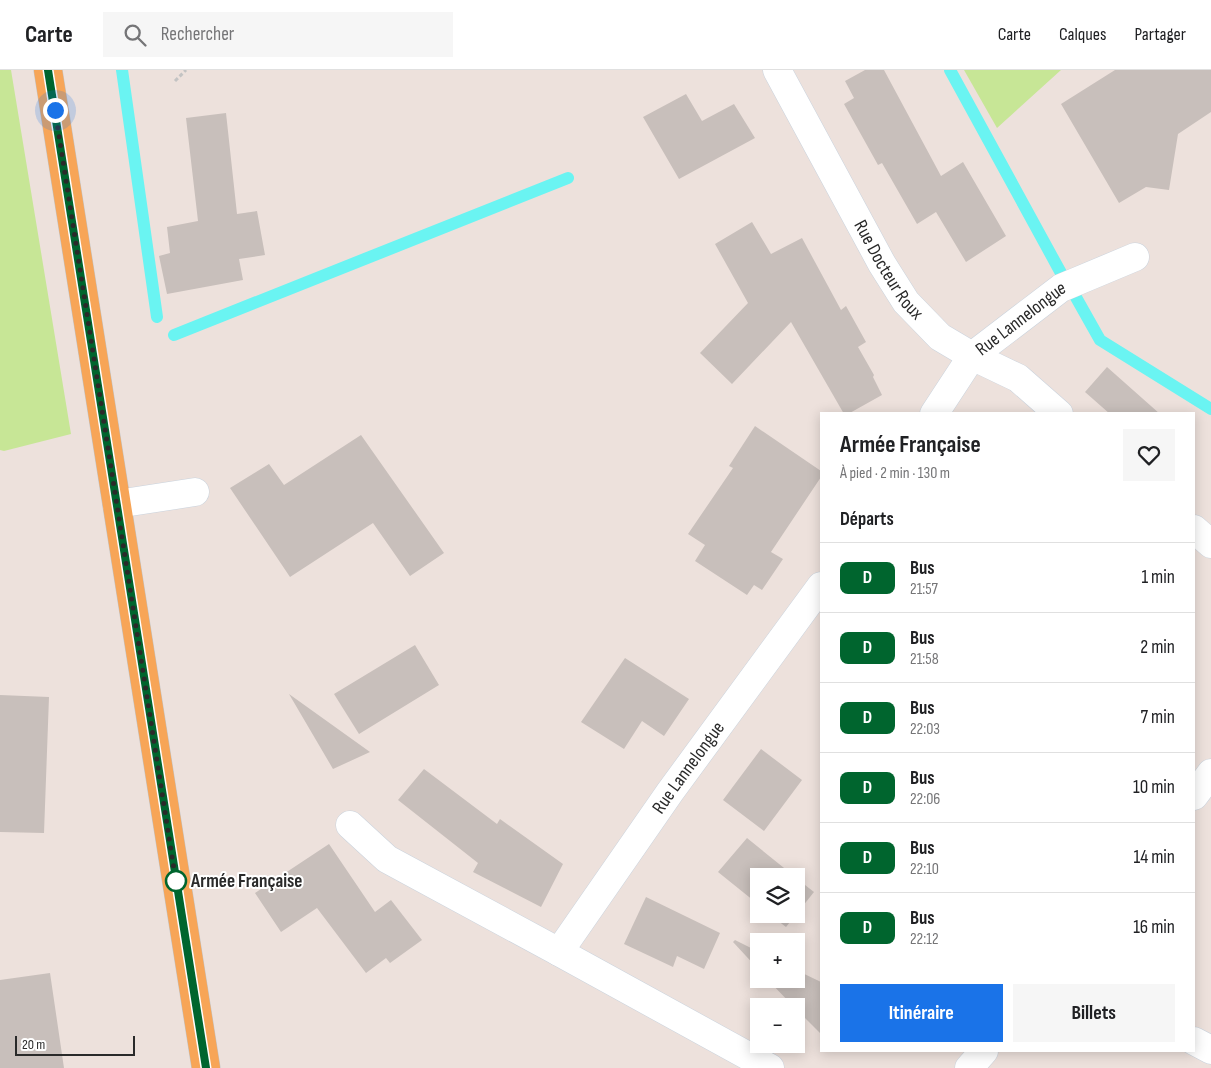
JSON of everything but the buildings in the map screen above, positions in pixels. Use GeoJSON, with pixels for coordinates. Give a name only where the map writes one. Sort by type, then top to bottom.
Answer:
{"type":"FeatureCollection","features":[{"type":"Feature","properties":{"kind":"main road"},"geometry":{"type":"LineString","coordinates":[[48,70],[206,1068]]}},
{"type":"Feature","properties":{"kind":"street","name":"Rue Docteur Roux"},"geometry":{"type":"LineString","coordinates":[[777,70],[882,264],[906,302],[940,337],[972,356],[1018,378],[1057,412]]}},
{"type":"Feature","properties":{"kind":"street","name":"Rue Lannelongue"},"geometry":{"type":"LineString","coordinates":[[935,412],[972,356],[1061,288],[1135,256]]}},
{"type":"Feature","properties":{"kind":"street"},"geometry":{"type":"LineString","coordinates":[[117,504],[195,492]]}},
{"type":"Feature","properties":{"kind":"street"},"geometry":{"type":"LineString","coordinates":[[1195,530],[1211,544]]}},
{"type":"Feature","properties":{"kind":"street","name":"Rue Lannelongue"},"geometry":{"type":"LineString","coordinates":[[559,952],[670,792],[820,587]]}},
{"type":"Feature","properties":{"kind":"street"},"geometry":{"type":"LineString","coordinates":[[350,825],[387,859],[770,1068]]}},
{"type":"Feature","properties":{"kind":"street"},"geometry":{"type":"LineString","coordinates":[[1195,1042],[1211,1050]]}},
{"type":"Feature","properties":{"kind":"street"},"geometry":{"type":"LineString","coordinates":[[969,1068],[983,1052]]}},
{"type":"Feature","properties":{"kind":"path"},"geometry":{"type":"LineString","coordinates":[[175,81],[186,70]]}},
{"type":"Feature","properties":{"kind":"green space"},"geometry":{"type":"Polygon","coordinates":[[[0,70],[11,70],[71,434],[4,451],[0,450],[0,70]]]}},
{"type":"Feature","properties":{"kind":"green space"},"geometry":{"type":"Polygon","coordinates":[[[964,70],[1061,70],[997,128],[964,70]]]}},
{"type":"Feature","properties":{"kind":"waterway"},"geometry":{"type":"LineString","coordinates":[[122,70],[157,317]]}},
{"type":"Feature","properties":{"kind":"waterway"},"geometry":{"type":"LineString","coordinates":[[950,70],[1061,273]]}},
{"type":"Feature","properties":{"kind":"waterway"},"geometry":{"type":"LineString","coordinates":[[174,335],[568,178]]}},
{"type":"Feature","properties":{"kind":"waterway"},"geometry":{"type":"LineString","coordinates":[[1073,292],[1100,340],[1211,409]]}},
{"type":"Feature","properties":{"kind":"bus line","name":"D"},"geometry":{"type":"LineString","coordinates":[[48,70],[206,1068]]}},
{"type":"Feature","properties":{"kind":"place","name":"Armée Française"},"geometry":{"type":"Point","coordinates":[176,881]}},
{"type":"Feature","properties":{"kind":"route"},"geometry":{"type":"LineString","coordinates":[[55,110],[176,881]]}}]}
